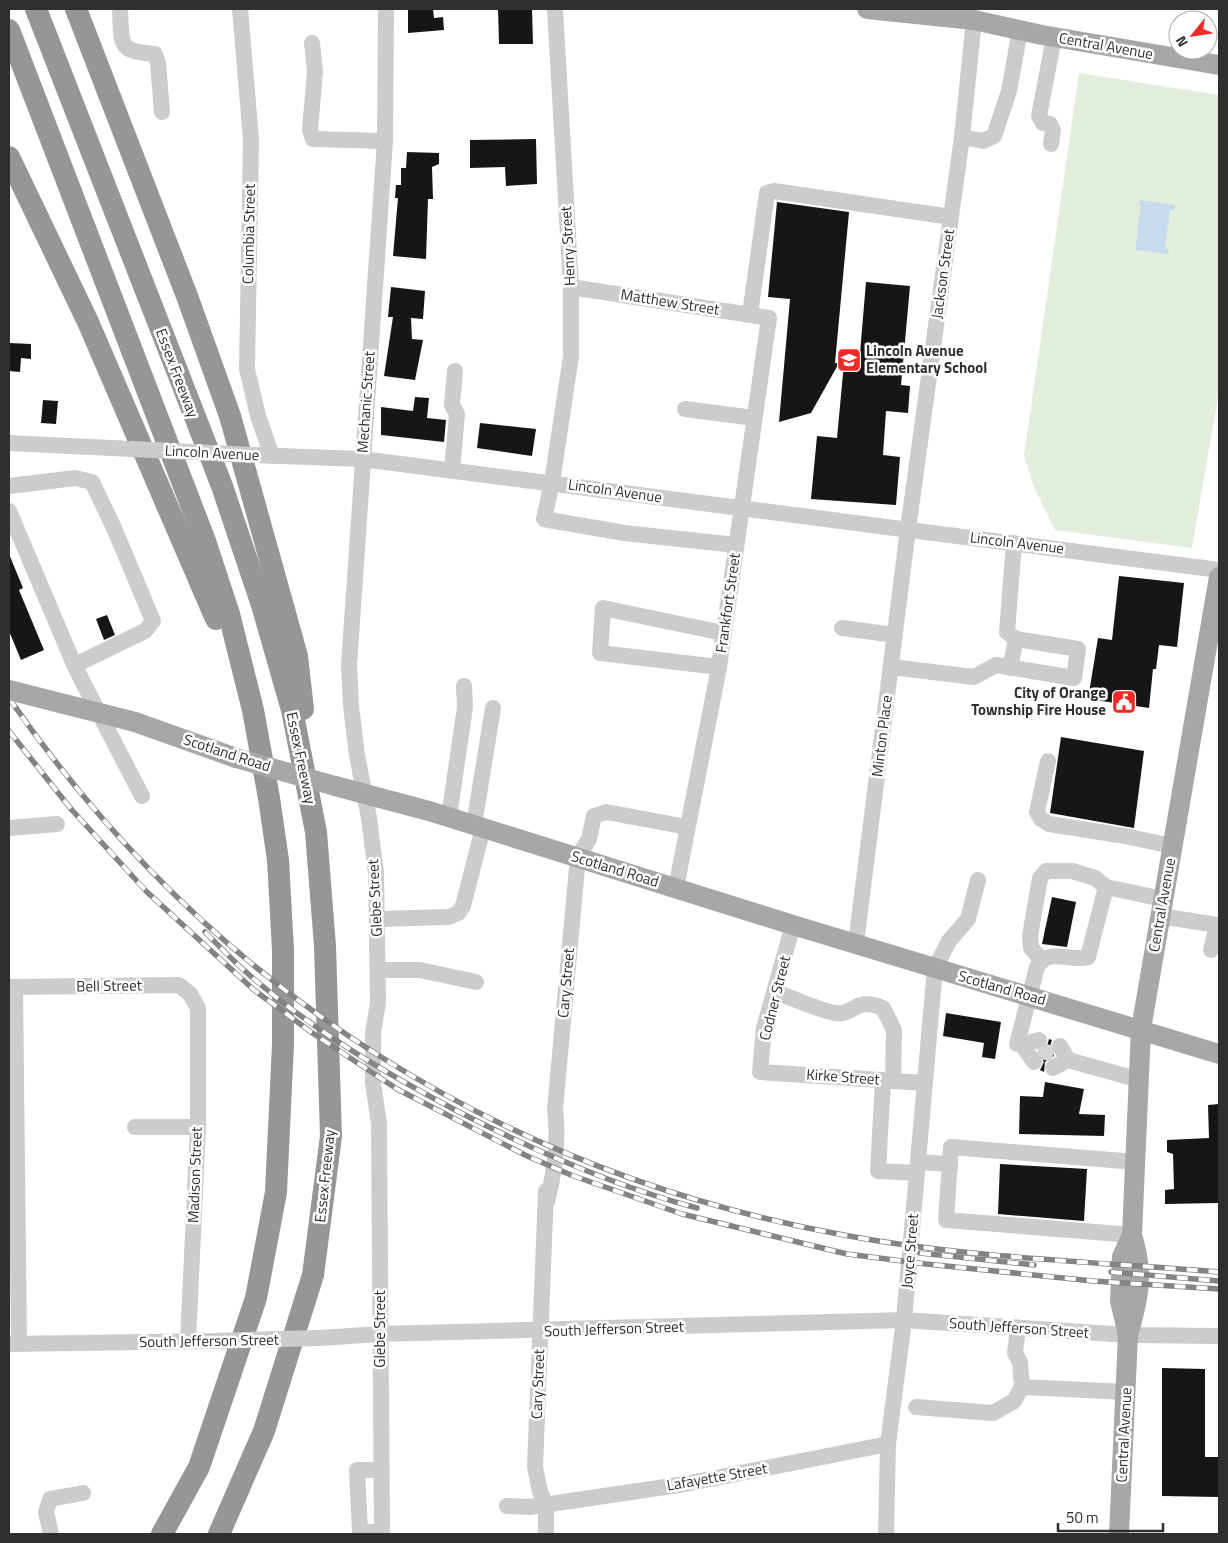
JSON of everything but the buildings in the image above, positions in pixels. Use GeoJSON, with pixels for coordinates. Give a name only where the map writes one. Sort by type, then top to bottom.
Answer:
{"type":"FeatureCollection","features":[{"type":"Feature","properties":{"kind":"highway","name":"Essex Freeway"},"geometry":{"type":"LineString","coordinates":[[36,9],[228,504],[262,605],[292,710],[316,832],[325,946],[332,1136],[314,1275],[264,1431],[219,1534]]}},
{"type":"Feature","properties":{"kind":"highway"},"geometry":{"type":"LineString","coordinates":[[76,9],[187,296],[230,416],[297,656],[316,832]]}},
{"type":"Feature","properties":{"kind":"highway"},"geometry":{"type":"LineString","coordinates":[[9,30],[206,541],[229,614],[253,710],[278,860],[283,950],[283,1044],[276,1192],[256,1298],[199,1467],[162,1534]]}},
{"type":"Feature","properties":{"kind":"highway"},"geometry":{"type":"LineString","coordinates":[[9,157],[104,358],[175,519],[253,710]]}},
{"type":"Feature","properties":{"kind":"main road","name":"Central Avenue"},"geometry":{"type":"LineString","coordinates":[[867,9],[975,14],[1012,22],[1054,37],[1219,65]]}},
{"type":"Feature","properties":{"kind":"main road","name":"Central Avenue"},"geometry":{"type":"LineString","coordinates":[[1118,1534],[1127,1392],[1128,1335],[1120,1301],[1122,1257],[1132,1235],[1141,1029],[1219,577]]}},
{"type":"Feature","properties":{"kind":"main road","name":"Scotland Road"},"geometry":{"type":"LineString","coordinates":[[9,690],[135,722],[236,758],[449,817],[793,926],[856,943],[1219,1054]]}},
{"type":"Feature","properties":{"kind":"street"},"geometry":{"type":"LineString","coordinates":[[120,9],[122,40],[126,49],[133,52],[155,54],[158,63],[162,112]]}},
{"type":"Feature","properties":{"kind":"street","name":"Columbia Street"},"geometry":{"type":"LineString","coordinates":[[240,9],[251,139],[247,369],[258,416],[272,456]]}},
{"type":"Feature","properties":{"kind":"street","name":"Mechanic Street"},"geometry":{"type":"LineString","coordinates":[[364,794],[351,706],[349,665],[385,141],[386,9]]}},
{"type":"Feature","properties":{"kind":"street","name":"Henry Street"},"geometry":{"type":"LineString","coordinates":[[555,9],[571,287],[570,356],[552,482],[544,518],[624,533],[736,545]]}},
{"type":"Feature","properties":{"kind":"street","name":"Jackson Street"},"geometry":{"type":"LineString","coordinates":[[908,529],[962,137],[975,14]]}},
{"type":"Feature","properties":{"kind":"street"},"geometry":{"type":"LineString","coordinates":[[962,137],[983,141],[994,136],[1009,91],[1012,22]]}},
{"type":"Feature","properties":{"kind":"street"},"geometry":{"type":"LineString","coordinates":[[1051,144],[1053,130],[1050,124],[1043,123],[1039,116],[1054,37]]}},
{"type":"Feature","properties":{"kind":"street"},"geometry":{"type":"LineString","coordinates":[[312,42],[316,71],[310,130],[312,139],[385,141]]}},
{"type":"Feature","properties":{"kind":"street"},"geometry":{"type":"LineString","coordinates":[[750,314],[766,193],[774,191],[950,217]]}},
{"type":"Feature","properties":{"kind":"street","name":"Matthew Street"},"geometry":{"type":"LineString","coordinates":[[571,287],[769,318]]}},
{"type":"Feature","properties":{"kind":"street","name":"Frankfort Street"},"geometry":{"type":"LineString","coordinates":[[676,888],[719,667],[769,318]]}},
{"type":"Feature","properties":{"kind":"street"},"geometry":{"type":"LineString","coordinates":[[452,470],[457,414],[452,405],[456,371]]}},
{"type":"Feature","properties":{"kind":"street"},"geometry":{"type":"LineString","coordinates":[[685,409],[754,418]]}},
{"type":"Feature","properties":{"kind":"street","name":"Lincoln Avenue"},"geometry":{"type":"LineString","coordinates":[[9,443],[362,459],[552,482],[1219,570]]}},
{"type":"Feature","properties":{"kind":"street"},"geometry":{"type":"LineString","coordinates":[[9,486],[75,478],[92,482],[114,528],[152,621],[145,631],[75,665]]}},
{"type":"Feature","properties":{"kind":"street"},"geometry":{"type":"LineString","coordinates":[[9,511],[75,665],[142,796]]}},
{"type":"Feature","properties":{"kind":"street","name":"Minton Place"},"geometry":{"type":"LineString","coordinates":[[856,943],[908,529]]}},
{"type":"Feature","properties":{"kind":"street"},"geometry":{"type":"LineString","coordinates":[[890,667],[974,677],[996,665],[1074,678],[1078,649],[1016,639],[1006,632],[1014,543]]}},
{"type":"Feature","properties":{"kind":"street"},"geometry":{"type":"LineString","coordinates":[[719,667],[600,653],[603,608],[724,634]]}},
{"type":"Feature","properties":{"kind":"street"},"geometry":{"type":"LineString","coordinates":[[842,628],[894,635]]}},
{"type":"Feature","properties":{"kind":"street"},"geometry":{"type":"LineString","coordinates":[[1010,668],[1016,639]]}},
{"type":"Feature","properties":{"kind":"street"},"geometry":{"type":"LineString","coordinates":[[449,817],[465,707],[464,686]]}},
{"type":"Feature","properties":{"kind":"street"},"geometry":{"type":"LineString","coordinates":[[378,919],[449,917],[458,913],[463,906],[474,856],[493,708]]}},
{"type":"Feature","properties":{"kind":"street"},"geometry":{"type":"LineString","coordinates":[[1048,761],[1037,812],[1041,819],[1049,824],[1125,836],[1172,846]]}},
{"type":"Feature","properties":{"kind":"street","name":"Glebe Street"},"geometry":{"type":"LineString","coordinates":[[364,794],[376,873],[378,919],[378,1003],[373,1033],[373,1083],[379,1124],[382,1533]]}},
{"type":"Feature","properties":{"kind":"street"},"geometry":{"type":"LineString","coordinates":[[578,857],[589,839],[594,816],[606,812],[687,827]]}},
{"type":"Feature","properties":{"kind":"street"},"geometry":{"type":"LineString","coordinates":[[9,828],[57,824]]}},
{"type":"Feature","properties":{"kind":"street","name":"Cary Street"},"geometry":{"type":"LineString","coordinates":[[546,1534],[546,1504],[540,1492],[535,1467],[540,1331],[547,1202],[555,1167],[558,1133],[554,1109],[578,857]]}},
{"type":"Feature","properties":{"kind":"street"},"geometry":{"type":"LineString","coordinates":[[1041,959],[1031,948],[1030,936],[1040,878],[1046,871],[1072,871],[1094,878],[1106,887],[1162,908],[1218,920],[1211,950]]}},
{"type":"Feature","properties":{"kind":"street"},"geometry":{"type":"LineString","coordinates":[[935,968],[948,941],[968,919],[978,880]]}},
{"type":"Feature","properties":{"kind":"street"},"geometry":{"type":"LineString","coordinates":[[1041,959],[1052,955],[1080,960],[1088,958],[1106,887]]}},
{"type":"Feature","properties":{"kind":"street","name":"Codner Street"},"geometry":{"type":"LineString","coordinates":[[760,1072],[764,1028],[793,926]]}},
{"type":"Feature","properties":{"kind":"street"},"geometry":{"type":"LineString","coordinates":[[1033,1049],[1017,1044],[1028,995],[1041,959]]}},
{"type":"Feature","properties":{"kind":"street","name":"Joyce Street"},"geometry":{"type":"LineString","coordinates":[[886,1534],[888,1444],[904,1320],[935,968]]}},
{"type":"Feature","properties":{"kind":"street"},"geometry":{"type":"LineString","coordinates":[[378,970],[420,970],[476,982]]}},
{"type":"Feature","properties":{"kind":"street","name":"Bell Street"},"geometry":{"type":"LineString","coordinates":[[12,987],[179,985],[190,994],[198,1008]]}},
{"type":"Feature","properties":{"kind":"street"},"geometry":{"type":"LineString","coordinates":[[12,987],[14,1343]]}},
{"type":"Feature","properties":{"kind":"street"},"geometry":{"type":"LineString","coordinates":[[775,992],[836,1013],[849,1012],[857,1005],[872,1004],[883,1008],[894,1030],[878,1171],[950,1164]]}},
{"type":"Feature","properties":{"kind":"street","name":"Madison Street"},"geometry":{"type":"LineString","coordinates":[[188,1342],[198,1127],[198,1008]]}},
{"type":"Feature","properties":{"kind":"street"},"geometry":{"type":"LineString","coordinates":[[1059,1058],[1140,1080]]}},
{"type":"Feature","properties":{"kind":"street","name":"Kirke Street"},"geometry":{"type":"LineString","coordinates":[[760,1072],[925,1083]]}},
{"type":"Feature","properties":{"kind":"street"},"geometry":{"type":"LineString","coordinates":[[135,1127],[198,1127]]}},
{"type":"Feature","properties":{"kind":"street"},"geometry":{"type":"LineString","coordinates":[[1132,1235],[946,1220],[951,1147],[1136,1162]]}},
{"type":"Feature","properties":{"kind":"street","name":"South Jefferson Street"},"geometry":{"type":"LineString","coordinates":[[14,1343],[188,1342],[380,1334],[904,1320],[1128,1335],[1219,1336]]}},
{"type":"Feature","properties":{"kind":"street"},"geometry":{"type":"LineString","coordinates":[[916,1407],[993,1413],[1014,1401],[1022,1387],[1020,1362],[1015,1353],[1018,1328]]}},
{"type":"Feature","properties":{"kind":"street"},"geometry":{"type":"LineString","coordinates":[[1022,1387],[1127,1392]]}},
{"type":"Feature","properties":{"kind":"street","name":"Lafayette Street"},"geometry":{"type":"LineString","coordinates":[[507,1506],[530,1507],[685,1484],[888,1444]]}},
{"type":"Feature","properties":{"kind":"street"},"geometry":{"type":"LineString","coordinates":[[381,1470],[357,1470],[360,1532],[382,1533]]}},
{"type":"Feature","properties":{"kind":"street"},"geometry":{"type":"LineString","coordinates":[[50,1534],[46,1512],[50,1498],[83,1493]]}},
{"type":"Feature","properties":{"kind":"green space"},"geometry":{"type":"Polygon","coordinates":[[[1079,73],[1219,95],[1219,391],[1192,548],[1055,530],[1034,487],[1024,456],[1079,73]]]}},
{"type":"Feature","properties":{"kind":"water"},"geometry":{"type":"Polygon","coordinates":[[[1140,200],[1175,205],[1174,210],[1170,209],[1165,249],[1169,250],[1168,254],[1135,250],[1141,206],[1139,205],[1140,200]]]}},
{"type":"Feature","properties":{"kind":"tunnel"},"geometry":{"type":"LineString","coordinates":[[1038,1050],[1056,1055]]}},
{"type":"Feature","properties":{"kind":"railway"},"geometry":{"type":"LineString","coordinates":[[9,698],[88,802],[176,896],[271,979],[374,1053],[483,1115],[599,1167],[721,1207],[849,1236],[941,1250],[1219,1272]]}},
{"type":"Feature","properties":{"kind":"railway"},"geometry":{"type":"LineString","coordinates":[[9,731],[71,809],[147,892],[254,990],[311,1032],[397,1089],[527,1156],[571,1175],[682,1214],[847,1254],[1093,1281],[1219,1289]]}},
{"type":"Feature","properties":{"kind":"railway"},"geometry":{"type":"LineString","coordinates":[[205,932],[248,974],[302,1017],[405,1083],[459,1112],[546,1154],[635,1189],[697,1208]]}},
{"type":"Feature","properties":{"kind":"railway"},"geometry":{"type":"LineString","coordinates":[[920,1253],[1034,1265]]}},
{"type":"Feature","properties":{"kind":"railway"},"geometry":{"type":"LineString","coordinates":[[1111,1272],[1219,1281]]}},
{"type":"Feature","properties":{"kind":"place","name":"Lincoln Avenue Elementary School"},"geometry":{"type":"Point","coordinates":[849,360]}},
{"type":"Feature","properties":{"kind":"place","name":"City of Orange Township Fire House"},"geometry":{"type":"Point","coordinates":[1124,702]}}]}
